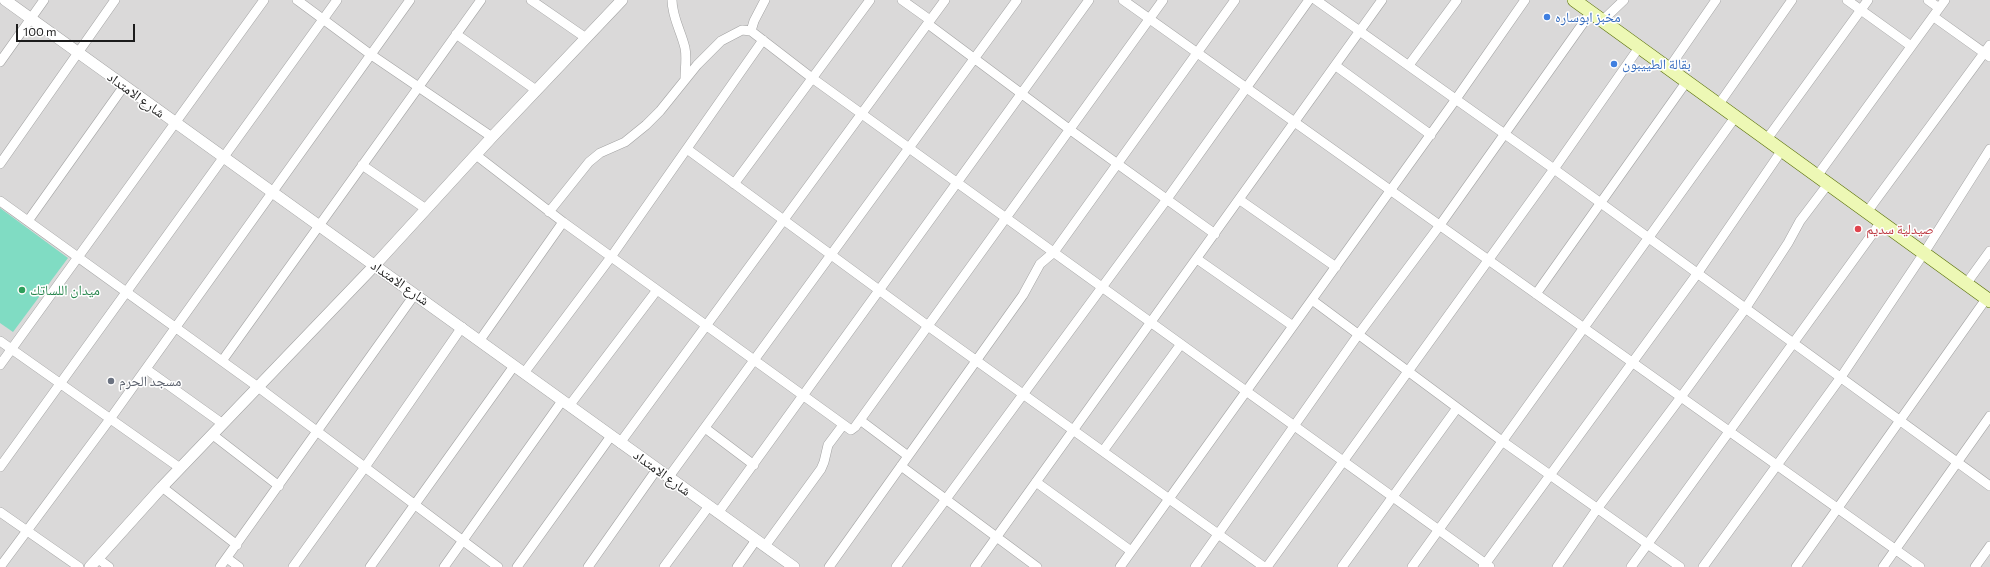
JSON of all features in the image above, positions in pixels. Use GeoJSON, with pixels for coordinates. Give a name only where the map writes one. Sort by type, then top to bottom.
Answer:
{"type":"FeatureCollection","features":[{"type":"Feature","properties":{"kind":"main road"},"geometry":{"type":"LineString","coordinates":[[1574,0],[1640,46],[1988,300]]}},
{"type":"Feature","properties":{"kind":"street","name":"شارع الامتداد"},"geometry":{"type":"LineString","coordinates":[[5,0],[374,266],[462,327],[668,478],[794,567]]}},
{"type":"Feature","properties":{"kind":"street"},"geometry":{"type":"LineString","coordinates":[[0,62],[44,0]]}},
{"type":"Feature","properties":{"kind":"street"},"geometry":{"type":"LineString","coordinates":[[0,164],[115,0]]}},
{"type":"Feature","properties":{"kind":"street"},"geometry":{"type":"LineString","coordinates":[[0,366],[174,122],[264,0]]}},
{"type":"Feature","properties":{"kind":"street"},"geometry":{"type":"LineString","coordinates":[[297,0],[370,54],[492,137]]}},
{"type":"Feature","properties":{"kind":"street"},"geometry":{"type":"LineString","coordinates":[[0,467],[337,0]]}},
{"type":"Feature","properties":{"kind":"street"},"geometry":{"type":"LineString","coordinates":[[0,567],[110,419],[271,192],[410,0]]}},
{"type":"Feature","properties":{"kind":"street"},"geometry":{"type":"LineString","coordinates":[[222,361],[481,0]]}},
{"type":"Feature","properties":{"kind":"street"},"geometry":{"type":"LineString","coordinates":[[531,0],[586,38]]}},
{"type":"Feature","properties":{"kind":"street"},"geometry":{"type":"LineString","coordinates":[[90,567],[162,487],[374,266],[492,137],[622,0]]}},
{"type":"Feature","properties":{"kind":"street"},"geometry":{"type":"LineString","coordinates":[[672,0],[674,19],[680,30],[686,50],[685,79]]}},
{"type":"Feature","properties":{"kind":"street"},"geometry":{"type":"LineString","coordinates":[[751,31],[754,21],[765,0]]}},
{"type":"Feature","properties":{"kind":"street"},"geometry":{"type":"LineString","coordinates":[[734,184],[870,0]]}},
{"type":"Feature","properties":{"kind":"street"},"geometry":{"type":"LineString","coordinates":[[902,0],[974,58],[1069,129],[1215,234]]}},
{"type":"Feature","properties":{"kind":"street"},"geometry":{"type":"LineString","coordinates":[[620,443],[945,0]]}},
{"type":"Feature","properties":{"kind":"street"},"geometry":{"type":"LineString","coordinates":[[668,478],[908,147],[1017,0]]}},
{"type":"Feature","properties":{"kind":"street"},"geometry":{"type":"LineString","coordinates":[[718,513],[804,396],[1088,0]]}},
{"type":"Feature","properties":{"kind":"street"},"geometry":{"type":"LineString","coordinates":[[1124,0],[1246,89],[1440,225],[1920,567]]}},
{"type":"Feature","properties":{"kind":"street"},"geometry":{"type":"LineString","coordinates":[[476,155],[549,212],[851,430],[860,420],[1163,0]]}},
{"type":"Feature","properties":{"kind":"street"},"geometry":{"type":"LineString","coordinates":[[829,567],[1024,295],[1040,264],[1054,252],[1235,0]]}},
{"type":"Feature","properties":{"kind":"street"},"geometry":{"type":"LineString","coordinates":[[896,567],[1167,199],[1309,0]]}},
{"type":"Feature","properties":{"kind":"street"},"geometry":{"type":"LineString","coordinates":[[1316,0],[1554,168],[1697,274],[1990,486]]}},
{"type":"Feature","properties":{"kind":"street"},"geometry":{"type":"LineString","coordinates":[[975,567],[1240,200],[1382,0]]}},
{"type":"Feature","properties":{"kind":"street"},"geometry":{"type":"LineString","coordinates":[[1409,65],[1457,0]]}},
{"type":"Feature","properties":{"kind":"street"},"geometry":{"type":"LineString","coordinates":[[1120,567],[1456,100],[1525,0]]}},
{"type":"Feature","properties":{"kind":"street"},"geometry":{"type":"LineString","coordinates":[[1603,20],[1624,0]]}},
{"type":"Feature","properties":{"kind":"street"},"geometry":{"type":"LineString","coordinates":[[1669,68],[1716,0]]}},
{"type":"Feature","properties":{"kind":"street"},"geometry":{"type":"LineString","coordinates":[[1719,104],[1792,0]]}},
{"type":"Feature","properties":{"kind":"street"},"geometry":{"type":"LineString","coordinates":[[1848,0],[1911,46]]}},
{"type":"Feature","properties":{"kind":"street"},"geometry":{"type":"LineString","coordinates":[[1767,139],[1868,0]]}},
{"type":"Feature","properties":{"kind":"street"},"geometry":{"type":"LineString","coordinates":[[1928,0],[1940,8]]}},
{"type":"Feature","properties":{"kind":"street"},"geometry":{"type":"LineString","coordinates":[[1817,176],[1945,0]]}},
{"type":"Feature","properties":{"kind":"street"},"geometry":{"type":"LineString","coordinates":[[1195,567],[1219,535],[1358,335],[1440,225],[1591,12]]}},
{"type":"Feature","properties":{"kind":"street"},"geometry":{"type":"LineString","coordinates":[[1867,212],[1988,51],[1934,17]]}},
{"type":"Feature","properties":{"kind":"street"},"geometry":{"type":"LineString","coordinates":[[549,212],[589,162],[600,153],[624,142],[646,125],[660,111],[685,79],[721,41],[742,30],[751,31],[812,78],[1439,529],[1486,566],[1697,274],[1782,150]]}},
{"type":"Feature","properties":{"kind":"street"},"geometry":{"type":"LineString","coordinates":[[456,34],[536,90]]}},
{"type":"Feature","properties":{"kind":"street"},"geometry":{"type":"LineString","coordinates":[[524,373],[611,257],[763,40]]}},
{"type":"Feature","properties":{"kind":"street"},"geometry":{"type":"LineString","coordinates":[[1267,567],[1640,46]]}},
{"type":"Feature","properties":{"kind":"street"},"geometry":{"type":"LineString","coordinates":[[1336,66],[1430,135]]}},
{"type":"Feature","properties":{"kind":"street"},"geometry":{"type":"LineString","coordinates":[[1536,294],[1687,81]]}},
{"type":"Feature","properties":{"kind":"street"},"geometry":{"type":"LineString","coordinates":[[28,221],[124,86]]}},
{"type":"Feature","properties":{"kind":"street"},"geometry":{"type":"LineString","coordinates":[[1412,567],[1736,116]]}},
{"type":"Feature","properties":{"kind":"street"},"geometry":{"type":"LineString","coordinates":[[687,149],[976,361],[1104,451],[1264,567]]}},
{"type":"Feature","properties":{"kind":"street"},"geometry":{"type":"LineString","coordinates":[[1703,567],[1841,377],[1924,253],[1990,149]]}},
{"type":"Feature","properties":{"kind":"street"},"geometry":{"type":"LineString","coordinates":[[362,165],[426,209]]}},
{"type":"Feature","properties":{"kind":"street"},"geometry":{"type":"LineString","coordinates":[[1557,567],[1597,509],[1681,397],[1744,308],[1788,243],[1800,221],[1828,184]]}},
{"type":"Feature","properties":{"kind":"street"},"geometry":{"type":"LineString","coordinates":[[1240,200],[1336,267]]}},
{"type":"Feature","properties":{"kind":"street"},"geometry":{"type":"LineString","coordinates":[[0,201],[258,387],[498,567]]}},
{"type":"Feature","properties":{"kind":"street"},"geometry":{"type":"LineString","coordinates":[[480,340],[563,222]]}},
{"type":"Feature","properties":{"kind":"street"},"geometry":{"type":"LineString","coordinates":[[1631,567],[1881,222]]}},
{"type":"Feature","properties":{"kind":"street"},"geometry":{"type":"LineString","coordinates":[[1966,284],[1990,251]]}},
{"type":"Feature","properties":{"kind":"street"},"geometry":{"type":"LineString","coordinates":[[1197,259],[1293,326]]}},
{"type":"Feature","properties":{"kind":"street"},"geometry":{"type":"LineString","coordinates":[[444,567],[566,403],[657,290]]}},
{"type":"Feature","properties":{"kind":"street"},"geometry":{"type":"LineString","coordinates":[[220,567],[415,294]]}},
{"type":"Feature","properties":{"kind":"street"},"geometry":{"type":"LineString","coordinates":[[1312,300],[1502,441],[1680,567]]}},
{"type":"Feature","properties":{"kind":"street"},"geometry":{"type":"LineString","coordinates":[[1796,567],[1988,300]]}},
{"type":"Feature","properties":{"kind":"street"},"geometry":{"type":"LineString","coordinates":[[293,567],[365,467],[462,327]]}},
{"type":"Feature","properties":{"kind":"street"},"geometry":{"type":"LineString","coordinates":[[0,341],[180,468]]}},
{"type":"Feature","properties":{"kind":"street"},"geometry":{"type":"LineString","coordinates":[[1104,451],[1181,344]]}},
{"type":"Feature","properties":{"kind":"street"},"geometry":{"type":"LineString","coordinates":[[370,567],[514,366]]}},
{"type":"Feature","properties":{"kind":"street"},"geometry":{"type":"LineString","coordinates":[[146,369],[223,424]]}},
{"type":"Feature","properties":{"kind":"street"},"geometry":{"type":"LineString","coordinates":[[1342,567],[1457,408]]}},
{"type":"Feature","properties":{"kind":"street"},"geometry":{"type":"LineString","coordinates":[[1883,567],[1990,416]]}},
{"type":"Feature","properties":{"kind":"street"},"geometry":{"type":"LineString","coordinates":[[860,420],[908,456]]}},
{"type":"Feature","properties":{"kind":"street"},"geometry":{"type":"LineString","coordinates":[[737,567],[761,543],[821,469],[828,444],[843,425]]}},
{"type":"Feature","properties":{"kind":"street"},"geometry":{"type":"LineString","coordinates":[[705,428],[754,465]]}},
{"type":"Feature","properties":{"kind":"street"},"geometry":{"type":"LineString","coordinates":[[213,435],[279,486]]}},
{"type":"Feature","properties":{"kind":"street"},"geometry":{"type":"LineString","coordinates":[[516,567],[611,436]]}},
{"type":"Feature","properties":{"kind":"street"},"geometry":{"type":"LineString","coordinates":[[901,466],[1037,567]]}},
{"type":"Feature","properties":{"kind":"street"},"geometry":{"type":"LineString","coordinates":[[588,567],[657,469]]}},
{"type":"Feature","properties":{"kind":"street"},"geometry":{"type":"LineString","coordinates":[[1036,482],[1131,551]]}},
{"type":"Feature","properties":{"kind":"street"},"geometry":{"type":"LineString","coordinates":[[162,487],[237,545]]}},
{"type":"Feature","properties":{"kind":"street"},"geometry":{"type":"LineString","coordinates":[[664,567],[709,506]]}},
{"type":"Feature","properties":{"kind":"street"},"geometry":{"type":"LineString","coordinates":[[0,512],[28,530],[79,567]]}},
{"type":"Feature","properties":{"kind":"street"},"geometry":{"type":"LineString","coordinates":[[1975,567],[1990,546]]}},
{"type":"Feature","properties":{"kind":"street"},"geometry":{"type":"LineString","coordinates":[[98,558],[109,567]]}},
{"type":"Feature","properties":{"kind":"street"},"geometry":{"type":"LineString","coordinates":[[227,558],[238,567]]}},
{"type":"Feature","properties":{"kind":"shaded area"},"geometry":{"type":"Polygon","coordinates":[[[0,0],[1990,0],[1990,567],[0,567],[0,0]]]}},
{"type":"Feature","properties":{"kind":"green space","name":"ميدان اللساتك"},"geometry":{"type":"Polygon","coordinates":[[[0,208],[68,258],[13,332],[0,323],[0,208]]]}},
{"type":"Feature","properties":{"kind":"place","name":"مخبز ابوساره"},"geometry":{"type":"Point","coordinates":[1547,17]}},
{"type":"Feature","properties":{"kind":"place","name":"بقالة الطييبون"},"geometry":{"type":"Point","coordinates":[1614,64]}},
{"type":"Feature","properties":{"kind":"place","name":"صيدلية سديم"},"geometry":{"type":"Point","coordinates":[1858,229]}},
{"type":"Feature","properties":{"kind":"place","name":"ميدان اللساتك"},"geometry":{"type":"Point","coordinates":[22,290]}},
{"type":"Feature","properties":{"kind":"place","name":"مسجد الحرم"},"geometry":{"type":"Point","coordinates":[111,381]}}]}
